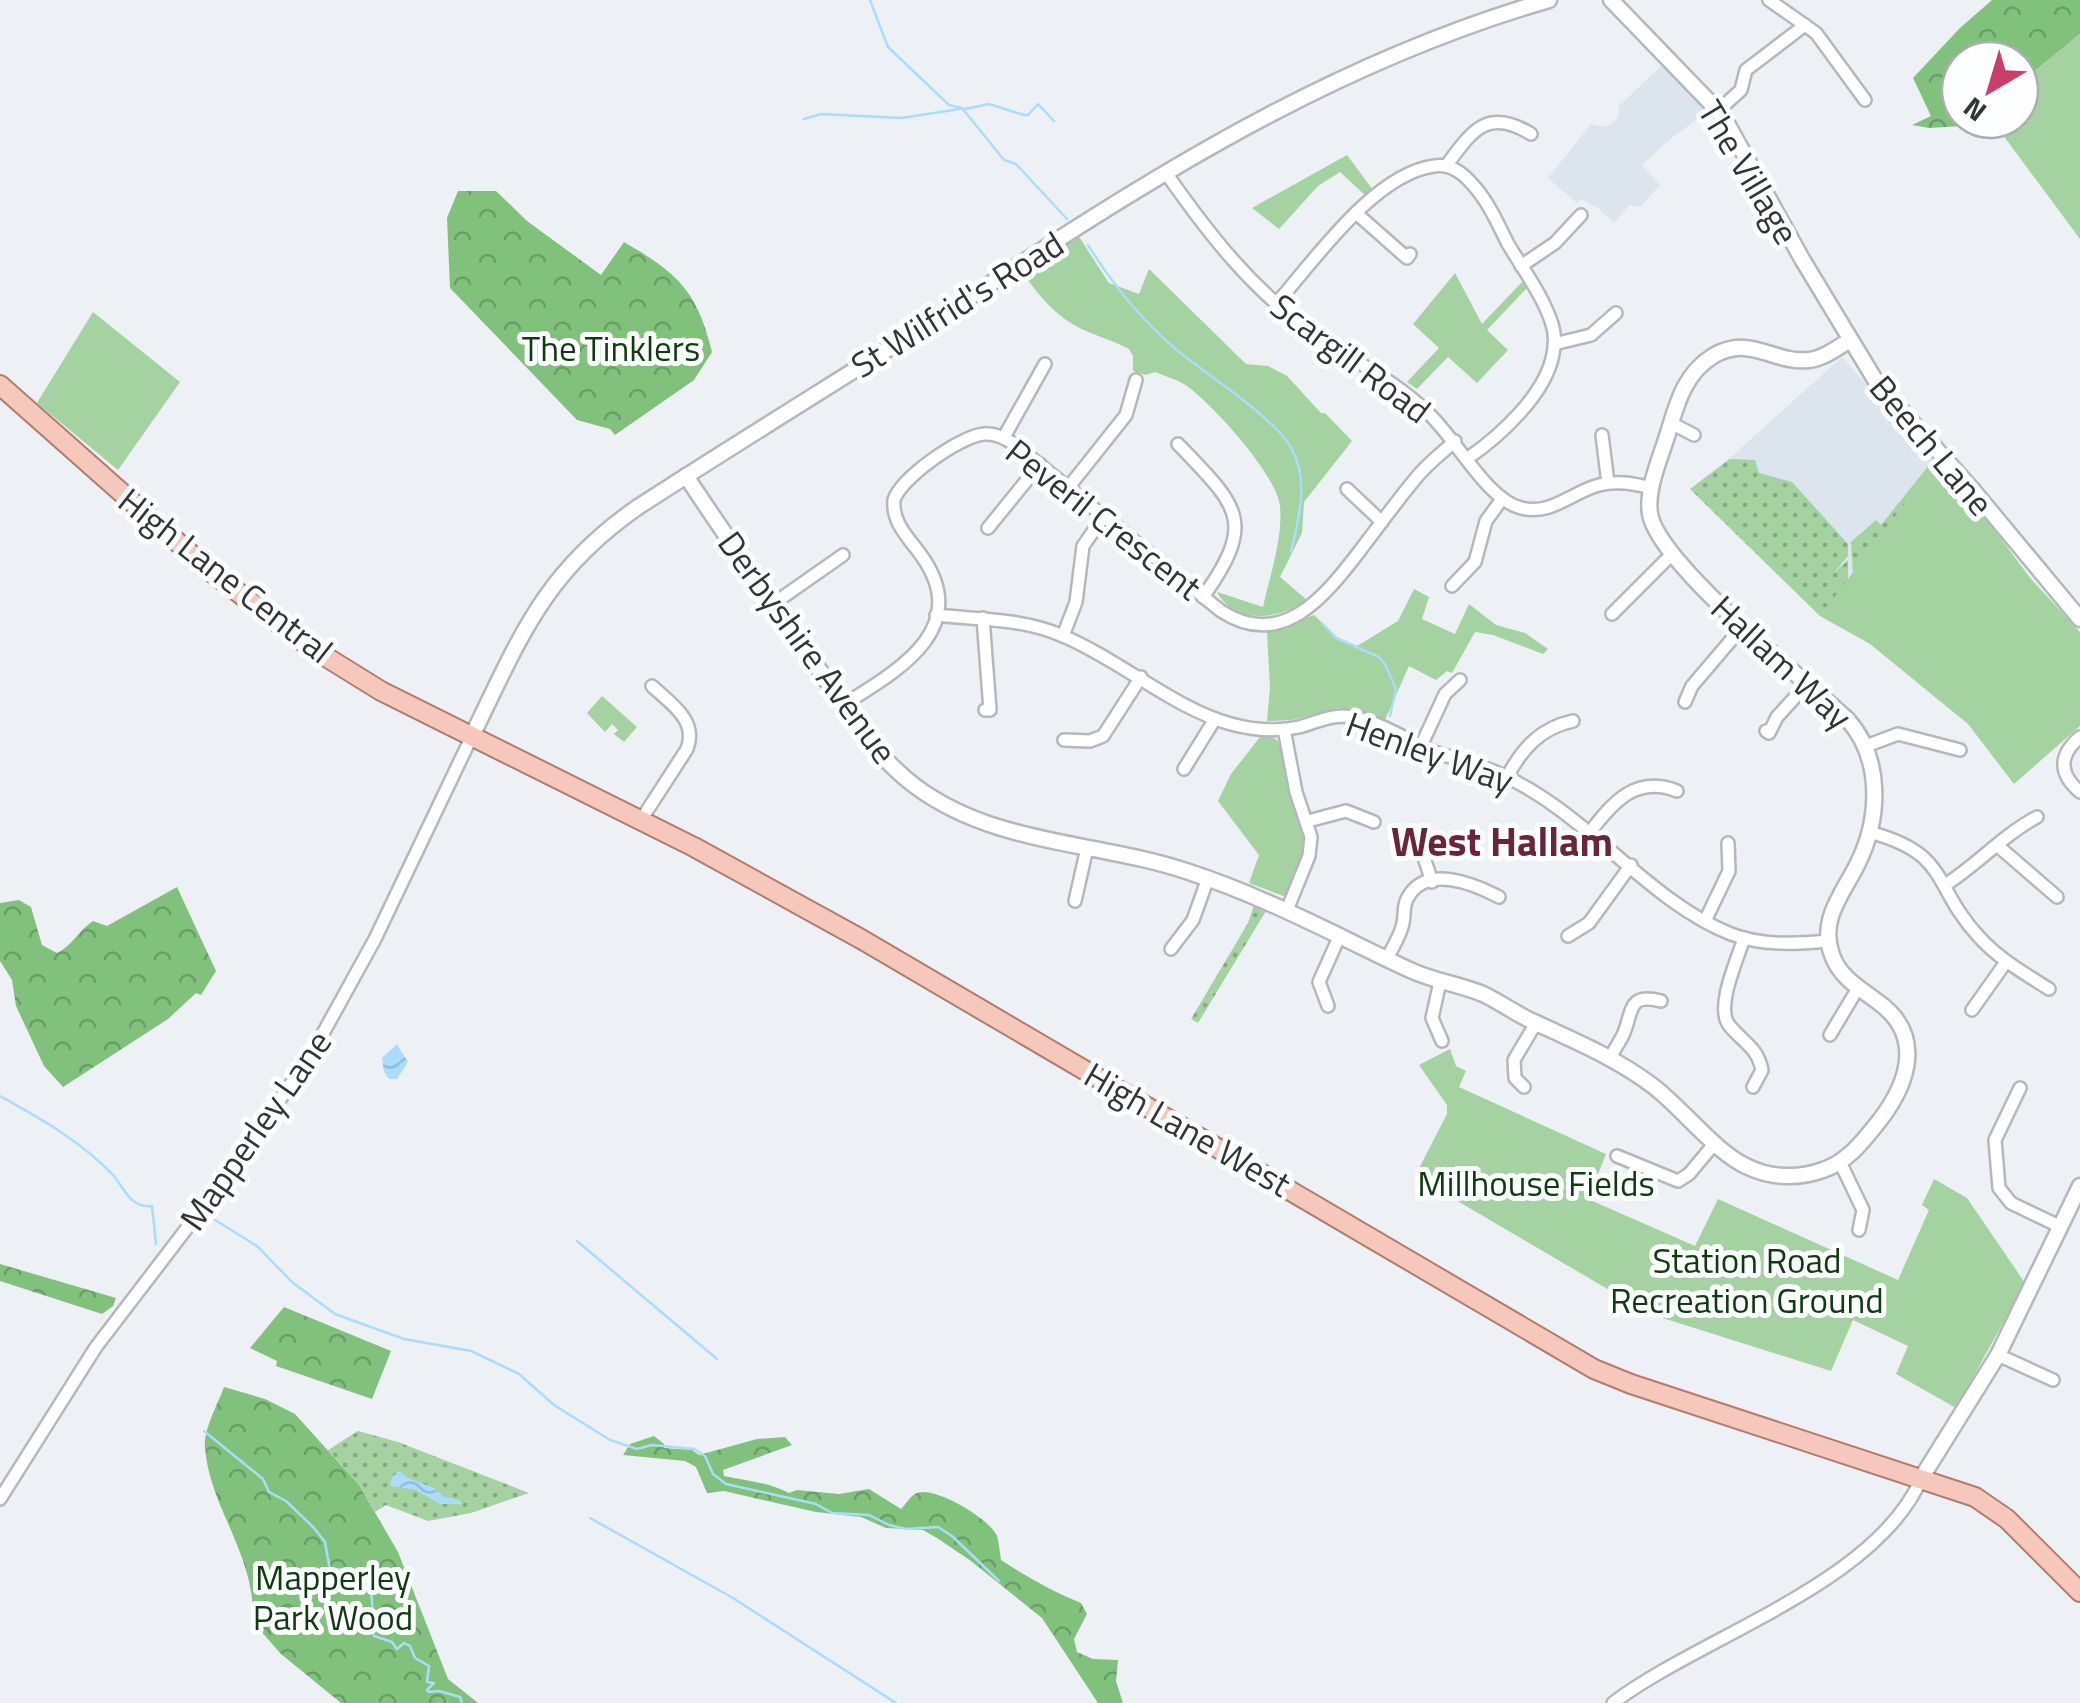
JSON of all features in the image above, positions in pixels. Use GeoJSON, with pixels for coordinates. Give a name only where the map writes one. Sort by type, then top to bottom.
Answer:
{"type":"FeatureCollection","features":[{"type":"Feature","properties":{"kind":"main road","name":"High Lane Central"},"geometry":{"type":"LineString","coordinates":[[0,386],[264,614],[381,690],[471,738]]}},
{"type":"Feature","properties":{"kind":"main road","name":"High Lane West"},"geometry":{"type":"LineString","coordinates":[[471,738],[641,820],[861,939],[1594,1369],[1961,1490],[1995,1509],[2080,1592]]}},
{"type":"Feature","properties":{"kind":"street","name":"St Wilfrid's Road"},"geometry":{"type":"LineString","coordinates":[[471,738],[522,634],[554,583],[602,533],[686,476],[1258,120],[1334,81],[1431,40],[1549,0]]}},
{"type":"Feature","properties":{"kind":"street","name":"The Village"},"geometry":{"type":"LineString","coordinates":[[1611,0],[1718,110],[1802,259]]}},
{"type":"Feature","properties":{"kind":"street"},"geometry":{"type":"LineString","coordinates":[[1769,0],[1821,39],[1859,97]]}},
{"type":"Feature","properties":{"kind":"street"},"geometry":{"type":"LineString","coordinates":[[1718,110],[1738,94],[1746,70],[1805,25]]}},
{"type":"Feature","properties":{"kind":"street"},"geometry":{"type":"LineString","coordinates":[[1446,166],[1470,135],[1490,122],[1510,122],[1531,134]]}},
{"type":"Feature","properties":{"kind":"street"},"geometry":{"type":"LineString","coordinates":[[1276,304],[1356,213],[1404,178],[1430,166],[1446,166],[1476,188],[1550,318],[1554,344],[1548,369],[1518,414],[1500,434],[1468,458]]}},
{"type":"Feature","properties":{"kind":"street","name":"Scargill Road"},"geometry":{"type":"LineString","coordinates":[[1166,174],[1216,242],[1276,304],[1329,344],[1406,393],[1456,442],[1502,499]]}},
{"type":"Feature","properties":{"kind":"street"},"geometry":{"type":"LineString","coordinates":[[1356,213],[1407,258],[1410,254]]}},
{"type":"Feature","properties":{"kind":"street"},"geometry":{"type":"LineString","coordinates":[[1521,266],[1555,243],[1574,218]]}},
{"type":"Feature","properties":{"kind":"street","name":"Beech Lane"},"geometry":{"type":"LineString","coordinates":[[1802,259],[1883,390],[2080,619]]}},
{"type":"Feature","properties":{"kind":"street"},"geometry":{"type":"LineString","coordinates":[[1554,344],[1592,335],[1610,315]]}},
{"type":"Feature","properties":{"kind":"street","name":"Hallam Way"},"geometry":{"type":"LineString","coordinates":[[1828,941],[1833,908],[1860,860],[1869,832],[1874,784],[1866,746],[1848,720],[1670,555],[1652,523],[1650,506],[1671,423],[1691,376],[1718,354],[1753,348],[1805,360],[1850,340]]}},
{"type":"Feature","properties":{"kind":"street"},"geometry":{"type":"LineString","coordinates":[[1004,438],[1045,363]]}},
{"type":"Feature","properties":{"kind":"street"},"geometry":{"type":"LineString","coordinates":[[1068,488],[1124,418],[1127,395],[1136,380]]}},
{"type":"Feature","properties":{"kind":"street"},"geometry":{"type":"LineString","coordinates":[[1671,423],[1694,436]]}},
{"type":"Feature","properties":{"kind":"street","name":"Peveril Crescent"},"geometry":{"type":"LineString","coordinates":[[936,615],[933,578],[898,524],[893,506],[906,479],[970,438],[986,433],[1004,438],[1203,597],[1228,615],[1250,624],[1292,617],[1322,598],[1424,468],[1456,442]]}},
{"type":"Feature","properties":{"kind":"street"},"geometry":{"type":"LineString","coordinates":[[1602,434],[1608,448],[1608,483]]}},
{"type":"Feature","properties":{"kind":"street"},"geometry":{"type":"LineString","coordinates":[[1178,444],[1194,453],[1230,502],[1236,518],[1228,560],[1203,597]]}},
{"type":"Feature","properties":{"kind":"street"},"geometry":{"type":"LineString","coordinates":[[996,523],[1040,464]]}},
{"type":"Feature","properties":{"kind":"street","name":"Derbyshire Avenue"},"geometry":{"type":"LineString","coordinates":[[686,476],[843,705],[894,767],[948,807],[1012,832],[1179,868],[1287,910]]}},
{"type":"Feature","properties":{"kind":"street"},"geometry":{"type":"LineString","coordinates":[[1452,586],[1469,577],[1486,521],[1502,499],[1520,508],[1542,510],[1608,483],[1652,488]]}},
{"type":"Feature","properties":{"kind":"street"},"geometry":{"type":"LineString","coordinates":[[1348,485],[1382,522]]}},
{"type":"Feature","properties":{"kind":"street"},"geometry":{"type":"LineString","coordinates":[[1063,636],[1076,602],[1085,541],[1104,516]]}},
{"type":"Feature","properties":{"kind":"street"},"geometry":{"type":"LineString","coordinates":[[773,604],[841,553],[851,567]]}},
{"type":"Feature","properties":{"kind":"street"},"geometry":{"type":"LineString","coordinates":[[1612,614],[1627,606],[1670,555]]}},
{"type":"Feature","properties":{"kind":"street"},"geometry":{"type":"LineString","coordinates":[[843,705],[916,655],[928,638],[936,615]]}},
{"type":"Feature","properties":{"kind":"street","name":"Henley Way"},"geometry":{"type":"LineString","coordinates":[[936,615],[1028,624],[1063,636],[1184,704],[1246,728],[1284,729],[1328,718],[1351,717],[1507,777],[1548,800],[1705,921],[1744,938],[1776,943],[1828,941]]}},
{"type":"Feature","properties":{"kind":"street"},"geometry":{"type":"LineString","coordinates":[[983,618],[990,710],[985,710]]}},
{"type":"Feature","properties":{"kind":"street"},"geometry":{"type":"LineString","coordinates":[[1685,702],[1688,683],[1744,625]]}},
{"type":"Feature","properties":{"kind":"street"},"geometry":{"type":"LineString","coordinates":[[1064,740],[1086,742],[1103,736],[1141,677]]}},
{"type":"Feature","properties":{"kind":"street"},"geometry":{"type":"LineString","coordinates":[[1421,746],[1453,682]]}},
{"type":"Feature","properties":{"kind":"street"},"geometry":{"type":"LineString","coordinates":[[1766,732],[1808,683]]}},
{"type":"Feature","properties":{"kind":"street"},"geometry":{"type":"LineString","coordinates":[[641,820],[690,744],[690,725],[671,711],[652,686]]}},
{"type":"Feature","properties":{"kind":"street"},"geometry":{"type":"LineString","coordinates":[[1184,770],[1215,719]]}},
{"type":"Feature","properties":{"kind":"street"},"geometry":{"type":"LineString","coordinates":[[1507,777],[1532,740],[1565,720]]}},
{"type":"Feature","properties":{"kind":"street"},"geometry":{"type":"LineString","coordinates":[[1284,729],[1298,800],[1311,837],[1309,856],[1287,910],[1440,982],[1479,992],[1610,1058],[1654,1086],[1738,1162],[1776,1176],[1814,1173],[1840,1162],[1860,1145],[1890,1107],[1904,1084],[1908,1067],[1906,1044],[1896,1020],[1836,963],[1828,941]]}},
{"type":"Feature","properties":{"kind":"street"},"geometry":{"type":"LineString","coordinates":[[1866,746],[1898,734],[1960,750]]}},
{"type":"Feature","properties":{"kind":"street"},"geometry":{"type":"LineString","coordinates":[[2080,736],[2065,751],[2062,762],[2070,782],[2080,792]]}},
{"type":"Feature","properties":{"kind":"street","name":"Mapperley Lane"},"geometry":{"type":"LineString","coordinates":[[0,1499],[96,1347],[310,1058],[374,939],[471,738]]}},
{"type":"Feature","properties":{"kind":"street"},"geometry":{"type":"LineString","coordinates":[[1590,832],[1613,803],[1628,792],[1646,786],[1672,787]]}},
{"type":"Feature","properties":{"kind":"street"},"geometry":{"type":"LineString","coordinates":[[1308,820],[1346,810],[1374,822]]}},
{"type":"Feature","properties":{"kind":"street"},"geometry":{"type":"LineString","coordinates":[[1945,885],[2014,831],[2037,818]]}},
{"type":"Feature","properties":{"kind":"street"},"geometry":{"type":"LineString","coordinates":[[1869,832],[1899,841],[1921,854],[1970,927],[2006,962],[2049,988]]}},
{"type":"Feature","properties":{"kind":"street"},"geometry":{"type":"LineString","coordinates":[[1417,846],[1432,882]]}},
{"type":"Feature","properties":{"kind":"street"},"geometry":{"type":"LineString","coordinates":[[1998,846],[2058,896]]}},
{"type":"Feature","properties":{"kind":"street"},"geometry":{"type":"LineString","coordinates":[[1075,902],[1085,883],[1087,848]]}},
{"type":"Feature","properties":{"kind":"street"},"geometry":{"type":"LineString","coordinates":[[1705,921],[1726,880],[1732,849]]}},
{"type":"Feature","properties":{"kind":"street"},"geometry":{"type":"LineString","coordinates":[[1575,936],[1631,865]]}},
{"type":"Feature","properties":{"kind":"street"},"geometry":{"type":"LineString","coordinates":[[1172,949],[1193,920],[1208,878]]}},
{"type":"Feature","properties":{"kind":"street"},"geometry":{"type":"LineString","coordinates":[[1387,959],[1402,928],[1407,899],[1417,888],[1458,878],[1499,897]]}},
{"type":"Feature","properties":{"kind":"street"},"geometry":{"type":"LineString","coordinates":[[1328,1006],[1318,996],[1320,977],[1340,935]]}},
{"type":"Feature","properties":{"kind":"street"},"geometry":{"type":"LineString","coordinates":[[1744,938],[1722,1023],[1755,1048],[1765,1075],[1754,1087]]}},
{"type":"Feature","properties":{"kind":"street"},"geometry":{"type":"LineString","coordinates":[[1972,1010],[2006,962]]}},
{"type":"Feature","properties":{"kind":"street"},"geometry":{"type":"LineString","coordinates":[[1440,982],[1432,1018],[1442,1041]]}},
{"type":"Feature","properties":{"kind":"street"},"geometry":{"type":"LineString","coordinates":[[1830,1035],[1858,988]]}},
{"type":"Feature","properties":{"kind":"street"},"geometry":{"type":"LineString","coordinates":[[1610,1058],[1637,997],[1661,1001]]}},
{"type":"Feature","properties":{"kind":"street"},"geometry":{"type":"LineString","coordinates":[[1517,1085],[1514,1060],[1536,1023]]}},
{"type":"Feature","properties":{"kind":"street"},"geometry":{"type":"LineString","coordinates":[[2020,1088],[1997,1134],[1999,1188],[2006,1200],[2061,1226]]}},
{"type":"Feature","properties":{"kind":"street"},"geometry":{"type":"LineString","coordinates":[[1617,1156],[1679,1185],[1714,1142]]}},
{"type":"Feature","properties":{"kind":"street"},"geometry":{"type":"LineString","coordinates":[[1840,1162],[1860,1200],[1865,1224]]}},
{"type":"Feature","properties":{"kind":"street"},"geometry":{"type":"LineString","coordinates":[[1997,1164],[2014,1166]]}},
{"type":"Feature","properties":{"kind":"street"},"geometry":{"type":"LineString","coordinates":[[1613,1703],[1664,1668],[1736,1631],[1849,1562],[1900,1512],[1998,1355],[2080,1186]]}},
{"type":"Feature","properties":{"kind":"street"},"geometry":{"type":"LineString","coordinates":[[1998,1355],[2053,1380]]}},
{"type":"Feature","properties":{"kind":"shaded area"},"geometry":{"type":"Polygon","coordinates":[[[1663,64],[1709,110],[1642,165],[1660,185],[1640,207],[1630,205],[1614,223],[1598,208],[1581,199],[1577,203],[1548,178],[1591,124],[1611,124],[1618,117],[1619,106],[1663,64]]]}},
{"type":"Feature","properties":{"kind":"shaded area"},"geometry":{"type":"Polygon","coordinates":[[[1842,357],[1936,462],[1820,616],[1690,489],[1842,357]]]}},
{"type":"Feature","properties":{"kind":"green space"},"geometry":{"type":"Polygon","coordinates":[[[1992,0],[2080,0],[2080,34],[2040,67],[2040,40],[1949,40],[1992,0]]]}},
{"type":"Feature","properties":{"kind":"green space"},"geometry":{"type":"Polygon","coordinates":[[[2080,34],[2080,239],[2007,140],[2040,140],[2040,67],[2080,34]]]}},
{"type":"Feature","properties":{"kind":"green space"},"geometry":{"type":"Polygon","coordinates":[[[1940,49],[1940,127],[1912,125],[1931,116],[1913,78],[1940,49]]]}},
{"type":"Feature","properties":{"kind":"green space"},"geometry":{"type":"Polygon","coordinates":[[[1347,155],[1373,190],[1366,196],[1340,172],[1318,186],[1279,229],[1252,208],[1347,155]]]}},
{"type":"Feature","properties":{"kind":"green space","name":"The Tinklers"},"geometry":{"type":"Polygon","coordinates":[[[458,191],[496,191],[527,221],[601,275],[624,242],[671,274],[692,298],[712,352],[694,380],[615,435],[610,429],[577,420],[450,288],[447,218],[458,191]]]}},
{"type":"Feature","properties":{"kind":"green space"},"geometry":{"type":"Polygon","coordinates":[[[1078,235],[1109,283],[1139,294],[1149,269],[1246,364],[1268,366],[1287,376],[1352,441],[1304,502],[1302,533],[1280,577],[1307,600],[1296,607],[1272,615],[1246,614],[1225,603],[1217,592],[1263,607],[1278,544],[1280,506],[1276,493],[1241,440],[1184,384],[1155,372],[1146,375],[1133,371],[1129,349],[1064,319],[1020,270],[1078,235]]]}},
{"type":"Feature","properties":{"kind":"green space"},"geometry":{"type":"Polygon","coordinates":[[[1455,273],[1482,324],[1523,281],[1527,288],[1487,330],[1508,350],[1477,383],[1448,357],[1417,389],[1407,382],[1439,348],[1413,324],[1455,273]]]}},
{"type":"Feature","properties":{"kind":"green space"},"geometry":{"type":"Polygon","coordinates":[[[93,312],[180,382],[118,470],[37,403],[93,312]]]}},
{"type":"Feature","properties":{"kind":"green space"},"geometry":{"type":"Polygon","coordinates":[[[1730,459],[1755,460],[1759,473],[1792,482],[1848,544],[1848,556],[1833,574],[1848,560],[1848,582],[1820,616],[1690,489],[1730,459]]]}},
{"type":"Feature","properties":{"kind":"green space"},"geometry":{"type":"Polygon","coordinates":[[[1934,459],[1936,462],[1853,573],[1851,542],[1876,520],[1881,525],[1934,459]]]}},
{"type":"Feature","properties":{"kind":"green space"},"geometry":{"type":"Polygon","coordinates":[[[1936,462],[1974,503],[2031,579],[2080,632],[2080,726],[2014,784],[1968,724],[1870,644],[1820,616],[1936,462]]]}},
{"type":"Feature","properties":{"kind":"green space"},"geometry":{"type":"Polygon","coordinates":[[[1414,589],[1429,597],[1422,619],[1455,634],[1469,604],[1496,625],[1525,633],[1548,649],[1543,654],[1475,632],[1452,673],[1447,671],[1436,680],[1409,666],[1385,720],[1338,708],[1292,720],[1267,721],[1267,632],[1314,615],[1337,637],[1357,646],[1398,621],[1414,589]]]}},
{"type":"Feature","properties":{"kind":"green space"},"geometry":{"type":"Polygon","coordinates":[[[602,696],[637,727],[624,742],[614,734],[618,730],[612,724],[605,732],[587,713],[602,696]]]}},
{"type":"Feature","properties":{"kind":"green space"},"geometry":{"type":"Polygon","coordinates":[[[1269,736],[1281,748],[1305,837],[1304,855],[1286,897],[1249,883],[1259,855],[1218,801],[1231,774],[1260,737],[1269,736]]]}},
{"type":"Feature","properties":{"kind":"green space"},"geometry":{"type":"Polygon","coordinates":[[[177,887],[216,971],[201,995],[196,993],[168,1019],[63,1087],[44,1066],[16,1006],[12,980],[0,961],[0,903],[19,900],[31,907],[42,945],[57,953],[93,921],[107,926],[177,887]]]}},
{"type":"Feature","properties":{"kind":"green space"},"geometry":{"type":"Polygon","coordinates":[[[1254,905],[1266,911],[1198,1023],[1191,1019],[1248,923],[1254,905]]]}},
{"type":"Feature","properties":{"kind":"green space","name":"Station Road Recreation Ground"},"geometry":{"type":"Polygon","coordinates":[[[1450,1049],[1456,1066],[1466,1071],[1459,1087],[1606,1154],[1588,1199],[1695,1246],[1718,1199],[1898,1280],[1929,1210],[1922,1205],[1934,1179],[1967,1198],[2025,1283],[1956,1408],[1896,1374],[1908,1346],[1853,1320],[1831,1371],[1650,1314],[1415,1176],[1447,1114],[1447,1105],[1419,1065],[1450,1049]]]}},
{"type":"Feature","properties":{"kind":"green space"},"geometry":{"type":"Polygon","coordinates":[[[0,1264],[116,1298],[113,1306],[102,1314],[0,1281],[0,1264]]]}},
{"type":"Feature","properties":{"kind":"green space"},"geometry":{"type":"Polygon","coordinates":[[[284,1307],[391,1351],[372,1399],[276,1366],[277,1361],[250,1348],[284,1307]]]}},
{"type":"Feature","properties":{"kind":"green space","name":"Mapperley Park Wood"},"geometry":{"type":"Polygon","coordinates":[[[224,1387],[265,1399],[295,1414],[359,1485],[398,1552],[448,1679],[478,1703],[341,1703],[281,1654],[253,1622],[247,1575],[215,1492],[205,1448],[209,1425],[224,1387]]]}},
{"type":"Feature","properties":{"kind":"green space"},"geometry":{"type":"Polygon","coordinates":[[[358,1431],[398,1442],[529,1493],[471,1513],[428,1521],[386,1505],[375,1512],[359,1485],[328,1450],[358,1431]]]}},
{"type":"Feature","properties":{"kind":"green space"},"geometry":{"type":"Polygon","coordinates":[[[654,1436],[664,1448],[692,1450],[699,1455],[757,1439],[785,1437],[792,1445],[723,1470],[724,1476],[789,1493],[797,1490],[839,1494],[869,1489],[901,1509],[915,1494],[925,1492],[961,1505],[992,1529],[1001,1560],[1081,1603],[1087,1614],[1074,1639],[1077,1652],[1093,1659],[1118,1660],[1116,1681],[1123,1703],[1098,1703],[1042,1618],[971,1561],[923,1530],[886,1528],[861,1517],[816,1512],[724,1491],[707,1493],[696,1467],[685,1461],[623,1455],[630,1444],[654,1436]]]}},
{"type":"Feature","properties":{"kind":"water"},"geometry":{"type":"Polygon","coordinates":[[[397,1044],[408,1062],[397,1079],[389,1079],[382,1058],[397,1044]]]}},
{"type":"Feature","properties":{"kind":"water"},"geometry":{"type":"Polygon","coordinates":[[[399,1471],[462,1504],[440,1504],[416,1490],[390,1486],[399,1471]]]}},
{"type":"Feature","properties":{"kind":"waterway"},"geometry":{"type":"LineString","coordinates":[[870,0],[888,47],[949,105],[962,108],[1004,160],[1016,164],[1067,219]]}},
{"type":"Feature","properties":{"kind":"waterway"},"geometry":{"type":"LineString","coordinates":[[965,109],[989,104],[1028,115],[1038,104],[1054,121]]}},
{"type":"Feature","properties":{"kind":"waterway"},"geometry":{"type":"LineString","coordinates":[[804,119],[821,114],[901,118],[960,109]]}},
{"type":"Feature","properties":{"kind":"waterway"},"geometry":{"type":"LineString","coordinates":[[1088,245],[1152,327],[1255,409],[1290,446],[1301,485],[1291,552]]}},
{"type":"Feature","properties":{"kind":"waterway"},"geometry":{"type":"LineString","coordinates":[[1322,623],[1336,638],[1379,657],[1385,664],[1396,689],[1390,716]]}},
{"type":"Feature","properties":{"kind":"waterway"},"geometry":{"type":"LineString","coordinates":[[0,1096],[87,1151],[138,1204],[152,1206],[156,1244]]}},
{"type":"Feature","properties":{"kind":"waterway"},"geometry":{"type":"LineString","coordinates":[[215,1220],[257,1246],[292,1282],[335,1314],[404,1339],[471,1351],[519,1374],[554,1405],[610,1440],[637,1449],[652,1445],[694,1449],[705,1456],[713,1474],[726,1484],[816,1504],[832,1513],[869,1515],[906,1529],[938,1527],[999,1581]]}},
{"type":"Feature","properties":{"kind":"waterway"},"geometry":{"type":"LineString","coordinates":[[577,1241],[717,1359]]}},
{"type":"Feature","properties":{"kind":"waterway"},"geometry":{"type":"LineString","coordinates":[[204,1431],[313,1527],[325,1542],[330,1570],[347,1569],[356,1584],[371,1590],[373,1613],[369,1623],[374,1636],[392,1642],[397,1649],[404,1643],[410,1646],[415,1658],[429,1666],[427,1682],[434,1683],[427,1690],[460,1697],[462,1703]]}},
{"type":"Feature","properties":{"kind":"waterway"},"geometry":{"type":"LineString","coordinates":[[590,1518],[733,1598],[896,1703]]}},
{"type":"Feature","properties":{"kind":"district","name":"West Hallam"},"geometry":{"type":"Point","coordinates":[1502,841]}},
{"type":"Feature","properties":{"kind":"park label","name":"Millhouse Fields"},"geometry":{"type":"Point","coordinates":[1536,1183]}}]}
